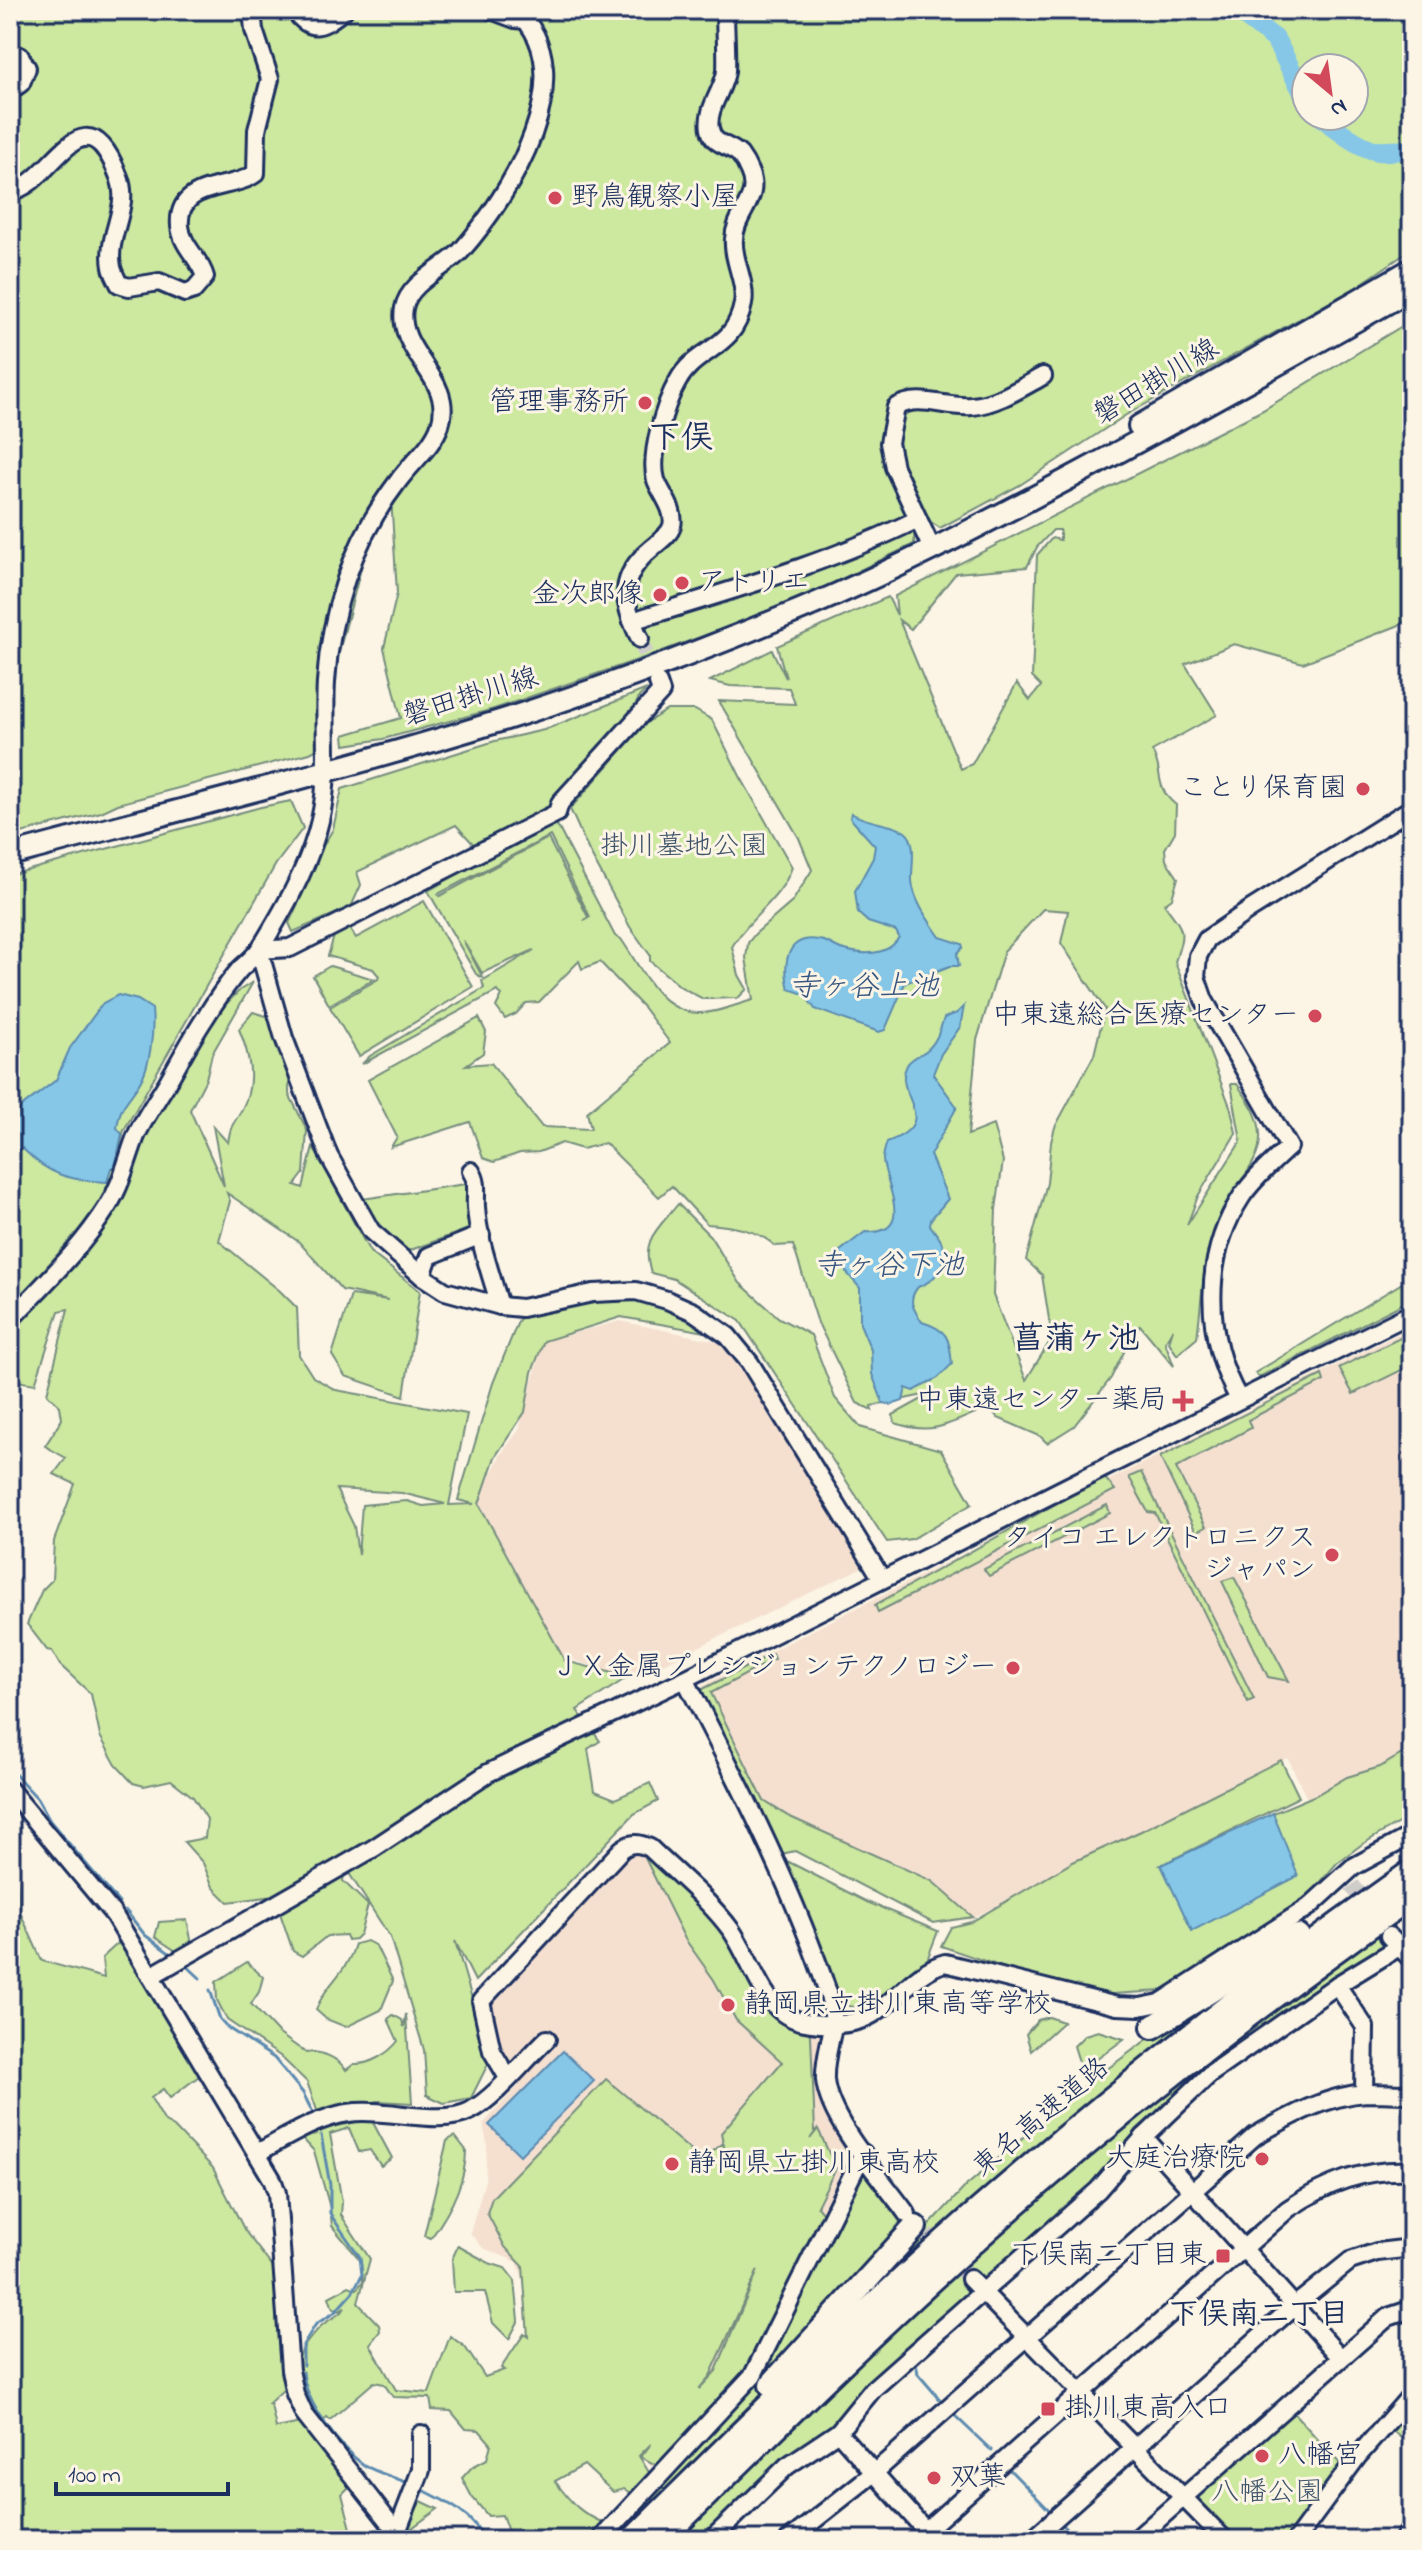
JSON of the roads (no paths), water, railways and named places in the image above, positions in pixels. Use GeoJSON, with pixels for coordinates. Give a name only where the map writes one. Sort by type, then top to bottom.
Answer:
{"type":"FeatureCollection","features":[{"type":"Feature","properties":{"kind":"highway"},"geometry":{"type":"LineString","coordinates":[[1153,2027],[1412,1862]]}},
{"type":"Feature","properties":{"kind":"highway","name":"東名高速道路"},"geometry":{"type":"LineString","coordinates":[[632,2540],[870,2309],[999,2193],[1241,1995],[1412,1871]]}},
{"type":"Feature","properties":{"kind":"highway","name":"東名高速道路"},"geometry":{"type":"LineString","coordinates":[[661,2540],[868,2338],[1030,2192],[1208,2046],[1396,1934],[1412,1898]]}},
{"type":"Feature","properties":{"kind":"highway"},"geometry":{"type":"LineString","coordinates":[[632,2540],[911,2220]]}},
{"type":"Feature","properties":{"kind":"main road","name":"磐田掛川線"},"geometry":{"type":"LineString","coordinates":[[932,549],[1412,266]]}},
{"type":"Feature","properties":{"kind":"main road","name":"磐田掛川線"},"geometry":{"type":"LineString","coordinates":[[10,855],[328,770],[504,719],[652,668],[786,616],[932,549],[1247,383],[1412,289]]}},
{"type":"Feature","properties":{"kind":"main road"},"geometry":{"type":"LineString","coordinates":[[1247,383],[1310,355],[1412,298]]}},
{"type":"Feature","properties":{"kind":"street"},"geometry":{"type":"LineString","coordinates":[[10,191],[24,186],[73,142],[93,139],[104,145],[124,188],[123,207],[113,233],[112,268],[119,284],[129,287],[159,282],[185,293],[194,290],[205,277],[202,265],[186,245],[180,225],[184,205],[214,185],[248,180],[256,173],[257,130],[270,79],[254,30],[252,10]]}},
{"type":"Feature","properties":{"kind":"street"},"geometry":{"type":"LineString","coordinates":[[294,10],[305,24],[315,26],[322,25],[344,10]]}},
{"type":"Feature","properties":{"kind":"street"},"geometry":{"type":"LineString","coordinates":[[10,1320],[97,1222],[111,1201],[137,1135],[205,1018],[240,970],[259,950],[296,886],[309,854],[317,831],[328,770],[326,683],[336,615],[356,551],[375,515],[431,442],[440,425],[443,403],[440,388],[403,328],[404,304],[428,275],[458,255],[488,217],[522,161],[534,127],[546,71],[537,35],[522,15],[515,19],[491,10]]}},
{"type":"Feature","properties":{"kind":"street"},"geometry":{"type":"LineString","coordinates":[[640,639],[626,601],[626,582],[635,562],[661,541],[672,527],[672,515],[656,480],[653,461],[665,416],[677,381],[686,370],[727,339],[736,325],[743,302],[733,240],[737,223],[752,199],[754,188],[750,172],[739,154],[717,142],[710,132],[709,118],[726,73],[725,10]]}},
{"type":"Feature","properties":{"kind":"street"},"geometry":{"type":"LineString","coordinates":[[10,52],[20,56],[27,68],[21,83],[10,91]]}},
{"type":"Feature","properties":{"kind":"street"},"geometry":{"type":"LineString","coordinates":[[932,549],[894,467],[889,443],[896,407],[922,399],[946,406],[989,403],[1043,376]]}},
{"type":"Feature","properties":{"kind":"street"},"geometry":{"type":"LineString","coordinates":[[632,621],[718,596],[847,551],[918,519]]}},
{"type":"Feature","properties":{"kind":"street"},"geometry":{"type":"LineString","coordinates":[[259,950],[290,948],[557,813],[560,803],[661,692],[658,683]]}},
{"type":"Feature","properties":{"kind":"street"},"geometry":{"type":"LineString","coordinates":[[1239,1399],[1217,1346],[1211,1293],[1213,1275],[1224,1234],[1241,1198],[1289,1147],[1204,1000],[1196,977],[1198,956],[1207,939],[1412,808]]}},
{"type":"Feature","properties":{"kind":"street"},"geometry":{"type":"LineString","coordinates":[[259,950],[284,1038],[329,1156],[371,1231],[422,1276],[445,1291],[500,1306],[522,1308],[593,1293],[636,1291],[694,1312],[728,1336],[750,1363],[882,1579]]}},
{"type":"Feature","properties":{"kind":"street"},"geometry":{"type":"LineString","coordinates":[[471,1171],[477,1179],[476,1207],[481,1235],[500,1306]]}},
{"type":"Feature","properties":{"kind":"street"},"geometry":{"type":"LineString","coordinates":[[422,1276],[429,1256],[481,1235]]}},
{"type":"Feature","properties":{"kind":"street"},"geometry":{"type":"LineString","coordinates":[[151,1976],[374,1848],[488,1773],[685,1679],[1412,1313]]}},
{"type":"Feature","properties":{"kind":"street"},"geometry":{"type":"LineString","coordinates":[[685,1679],[775,1856],[832,2005],[833,2023],[825,2081],[830,2102],[839,2122],[911,2220]]}},
{"type":"Feature","properties":{"kind":"street"},"geometry":{"type":"LineString","coordinates":[[10,1790],[114,1915],[257,2153],[277,2193],[290,2370],[295,2394],[304,2414],[400,2536]]}},
{"type":"Feature","properties":{"kind":"street"},"geometry":{"type":"LineString","coordinates":[[508,2078],[492,2051],[481,2001],[630,1844],[640,1843],[650,1848],[713,1909],[734,1934],[773,2003],[784,2014],[800,2021],[833,2023],[856,2022],[869,2017],[932,1966],[945,1963],[1117,2006],[1140,2007],[1160,2003],[1348,1880],[1353,1867],[1412,1835]]}},
{"type":"Feature","properties":{"kind":"street"},"geometry":{"type":"LineString","coordinates":[[711,2540],[787,2466],[838,2432],[873,2389],[1098,2190],[1144,2137],[1210,2074],[1337,1985],[1396,1934],[1412,1960]]}},
{"type":"Feature","properties":{"kind":"street"},"geometry":{"type":"LineString","coordinates":[[1337,1985],[1365,2027],[1364,2093]]}},
{"type":"Feature","properties":{"kind":"street"},"geometry":{"type":"LineString","coordinates":[[257,2153],[315,2123],[348,2113],[378,2111],[455,2117],[484,2102],[547,2039]]}},
{"type":"Feature","properties":{"kind":"street"},"geometry":{"type":"LineString","coordinates":[[789,2540],[875,2472],[1255,2136],[1292,2114],[1364,2093],[1412,2094]]}},
{"type":"Feature","properties":{"kind":"street"},"geometry":{"type":"LineString","coordinates":[[1144,2137],[1341,2358]]}},
{"type":"Feature","properties":{"kind":"street"},"geometry":{"type":"LineString","coordinates":[[600,2540],[753,2375],[863,2153]]}},
{"type":"Feature","properties":{"kind":"street"},"geometry":{"type":"LineString","coordinates":[[838,2432],[875,2472],[925,2537],[1080,2392],[1288,2209],[1323,2187],[1357,2175],[1387,2169],[1412,2171]]}},
{"type":"Feature","properties":{"kind":"street"},"geometry":{"type":"LineString","coordinates":[[1031,2540],[1293,2307],[1350,2261],[1377,2252],[1412,2248]]}},
{"type":"Feature","properties":{"kind":"street"},"geometry":{"type":"LineString","coordinates":[[970,2279],[1217,2537]]}},
{"type":"Feature","properties":{"kind":"street"},"geometry":{"type":"LineString","coordinates":[[1135,2540],[1388,2317],[1412,2309]]}},
{"type":"Feature","properties":{"kind":"street"},"geometry":{"type":"LineString","coordinates":[[1296,2540],[1358,2456],[1412,2394]]}},
{"type":"Feature","properties":{"kind":"street"},"geometry":{"type":"LineString","coordinates":[[400,2536],[421,2470],[421,2434]]}},
{"type":"Feature","properties":{"kind":"street"},"geometry":{"type":"LineString","coordinates":[[1403,2540],[1412,2527]]}},
{"type":"Feature","properties":{"kind":"water","name":"寺ヶ谷上池"},"geometry":{"type":"Polygon","coordinates":[[[851,813],[900,829],[909,836],[913,848],[913,889],[919,904],[940,937],[963,947],[957,954],[959,966],[950,966],[905,983],[885,1030],[879,1032],[815,1009],[804,994],[789,989],[787,979],[790,952],[802,941],[824,941],[841,949],[873,953],[888,948],[899,937],[896,931],[868,922],[858,913],[855,891],[873,858],[875,846],[850,818],[851,813]]]}},
{"type":"Feature","properties":{"kind":"water"},"geometry":{"type":"Polygon","coordinates":[[[118,995],[138,1000],[152,1009],[149,1057],[139,1084],[120,1114],[117,1128],[122,1134],[115,1167],[111,1168],[107,1182],[70,1178],[51,1171],[22,1148],[18,1151],[12,1144],[16,1140],[12,1127],[20,1108],[56,1080],[70,1048],[103,1003],[118,995]]]}},
{"type":"Feature","properties":{"kind":"water","name":"寺ヶ谷下池"},"geometry":{"type":"Polygon","coordinates":[[[964,1006],[960,1027],[941,1054],[933,1074],[957,1107],[930,1155],[948,1199],[931,1219],[930,1225],[944,1248],[943,1263],[931,1280],[918,1287],[912,1300],[922,1322],[946,1336],[952,1364],[938,1378],[914,1391],[906,1388],[903,1401],[891,1405],[883,1403],[872,1374],[871,1350],[860,1324],[860,1288],[840,1265],[840,1251],[865,1232],[881,1231],[890,1226],[894,1207],[883,1158],[887,1142],[904,1134],[915,1116],[905,1086],[907,1065],[933,1043],[944,1018],[957,1013],[964,1006]]]}},
{"type":"Feature","properties":{"kind":"water"},"geometry":{"type":"Polygon","coordinates":[[[1273,1813],[1298,1876],[1192,1931],[1161,1865],[1273,1813]]]}},
{"type":"Feature","properties":{"kind":"water"},"geometry":{"type":"Polygon","coordinates":[[[563,2051],[594,2081],[520,2155],[489,2125],[563,2051]]]}},
{"type":"Feature","properties":{"kind":"waterway"},"geometry":{"type":"LineString","coordinates":[[1237,10],[1275,39],[1290,68]]}},
{"type":"Feature","properties":{"kind":"waterway"},"geometry":{"type":"LineString","coordinates":[[1341,132],[1371,149],[1412,151]]}},
{"type":"Feature","properties":{"kind":"waterway"},"geometry":{"type":"LineString","coordinates":[[10,1769],[37,1798],[50,1821],[119,1903]]}},
{"type":"Feature","properties":{"kind":"waterway"},"geometry":{"type":"LineString","coordinates":[[126,1911],[145,1935],[172,1955]]}},
{"type":"Feature","properties":{"kind":"waterway"},"geometry":{"type":"LineString","coordinates":[[185,1964],[200,1978]]}},
{"type":"Feature","properties":{"kind":"waterway"},"geometry":{"type":"LineString","coordinates":[[210,1990],[220,2019],[228,2028],[274,2058],[303,2093],[312,2111]]}},
{"type":"Feature","properties":{"kind":"waterway"},"geometry":{"type":"LineString","coordinates":[[303,2365],[303,2345],[316,2324],[334,2313],[352,2293],[362,2275],[360,2257],[330,2214],[330,2185],[321,2135]]}},
{"type":"Feature","properties":{"kind":"waterway"},"geometry":{"type":"LineString","coordinates":[[935,2345],[916,2363],[918,2374],[943,2403]]}},
{"type":"Feature","properties":{"kind":"waterway"},"geometry":{"type":"LineString","coordinates":[[303,2372],[317,2410],[344,2448],[369,2468],[411,2484]]}},
{"type":"Feature","properties":{"kind":"waterway"},"geometry":{"type":"LineString","coordinates":[[951,2412],[992,2451]]}},
{"type":"Feature","properties":{"kind":"waterway"},"geometry":{"type":"LineString","coordinates":[[1011,2471],[1053,2514]]}},
{"type":"Feature","properties":{"kind":"waterway"},"geometry":{"type":"LineString","coordinates":[[421,2489],[465,2515],[485,2540]]}},
{"type":"Feature","properties":{"kind":"waterway"},"geometry":{"type":"LineString","coordinates":[[1061,2523],[1078,2540]]}},
{"type":"Feature","properties":{"kind":"tunnel"},"geometry":{"type":"LineString","coordinates":[[640,639],[655,678]]}},
{"type":"Feature","properties":{"kind":"tunnel"},"geometry":{"type":"LineString","coordinates":[[1352,1885],[1372,1913]]}},
{"type":"Feature","properties":{"kind":"tunnel"},"geometry":{"type":"LineString","coordinates":[[910,2217],[970,2279]]}},
{"type":"Feature","properties":{"kind":"place","name":"野鳥観察小屋"},"geometry":{"type":"Point","coordinates":[555,198]}},
{"type":"Feature","properties":{"kind":"place","name":"管理事務所"},"geometry":{"type":"Point","coordinates":[645,403]}},
{"type":"Feature","properties":{"kind":"place","name":"アトリエ"},"geometry":{"type":"Point","coordinates":[682,583]}},
{"type":"Feature","properties":{"kind":"place","name":"金次郎像"},"geometry":{"type":"Point","coordinates":[660,595]}},
{"type":"Feature","properties":{"kind":"place","name":"ことり保育園"},"geometry":{"type":"Point","coordinates":[1363,789]}},
{"type":"Feature","properties":{"kind":"place","name":"中東遠総合医療センター"},"geometry":{"type":"Point","coordinates":[1315,1016]}},
{"type":"Feature","properties":{"kind":"place","name":"中東遠センター薬局"},"geometry":{"type":"Point","coordinates":[1183,1401]}},
{"type":"Feature","properties":{"kind":"place","name":"タイコ エレクトロニクス ジャパン"},"geometry":{"type":"Point","coordinates":[1332,1555]}},
{"type":"Feature","properties":{"kind":"place","name":"ＪＸ金属プレシジョンテクノロジー"},"geometry":{"type":"Point","coordinates":[1013,1668]}},
{"type":"Feature","properties":{"kind":"place","name":"静岡県立掛川東高等学校"},"geometry":{"type":"Point","coordinates":[728,2005]}},
{"type":"Feature","properties":{"kind":"place","name":"大庭治療院"},"geometry":{"type":"Point","coordinates":[1262,2159]}},
{"type":"Feature","properties":{"kind":"place","name":"静岡県立掛川東高校"},"geometry":{"type":"Point","coordinates":[672,2164]}},
{"type":"Feature","properties":{"kind":"place","name":"下俣南二丁目東"},"geometry":{"type":"Point","coordinates":[1223,2256]}},
{"type":"Feature","properties":{"kind":"place","name":"掛川東高入口"},"geometry":{"type":"Point","coordinates":[1048,2409]}},
{"type":"Feature","properties":{"kind":"place","name":"八幡宮"},"geometry":{"type":"Point","coordinates":[1262,2456]}},
{"type":"Feature","properties":{"kind":"place","name":"双葉"},"geometry":{"type":"Point","coordinates":[934,2478]}},
{"type":"Feature","properties":{"kind":"district","name":"下俣"},"geometry":{"type":"Point","coordinates":[681,439]}},
{"type":"Feature","properties":{"kind":"district","name":"菖蒲ヶ池"},"geometry":{"type":"Point","coordinates":[1076,1340]}},
{"type":"Feature","properties":{"kind":"district","name":"下俣南二丁目"},"geometry":{"type":"Point","coordinates":[1259,2316]}},
{"type":"Feature","properties":{"kind":"park label","name":"掛川墓地公園"},"geometry":{"type":"Point","coordinates":[684,847]}},
{"type":"Feature","properties":{"kind":"park label","name":"八幡公園"},"geometry":{"type":"Point","coordinates":[1267,2493]}}]}
